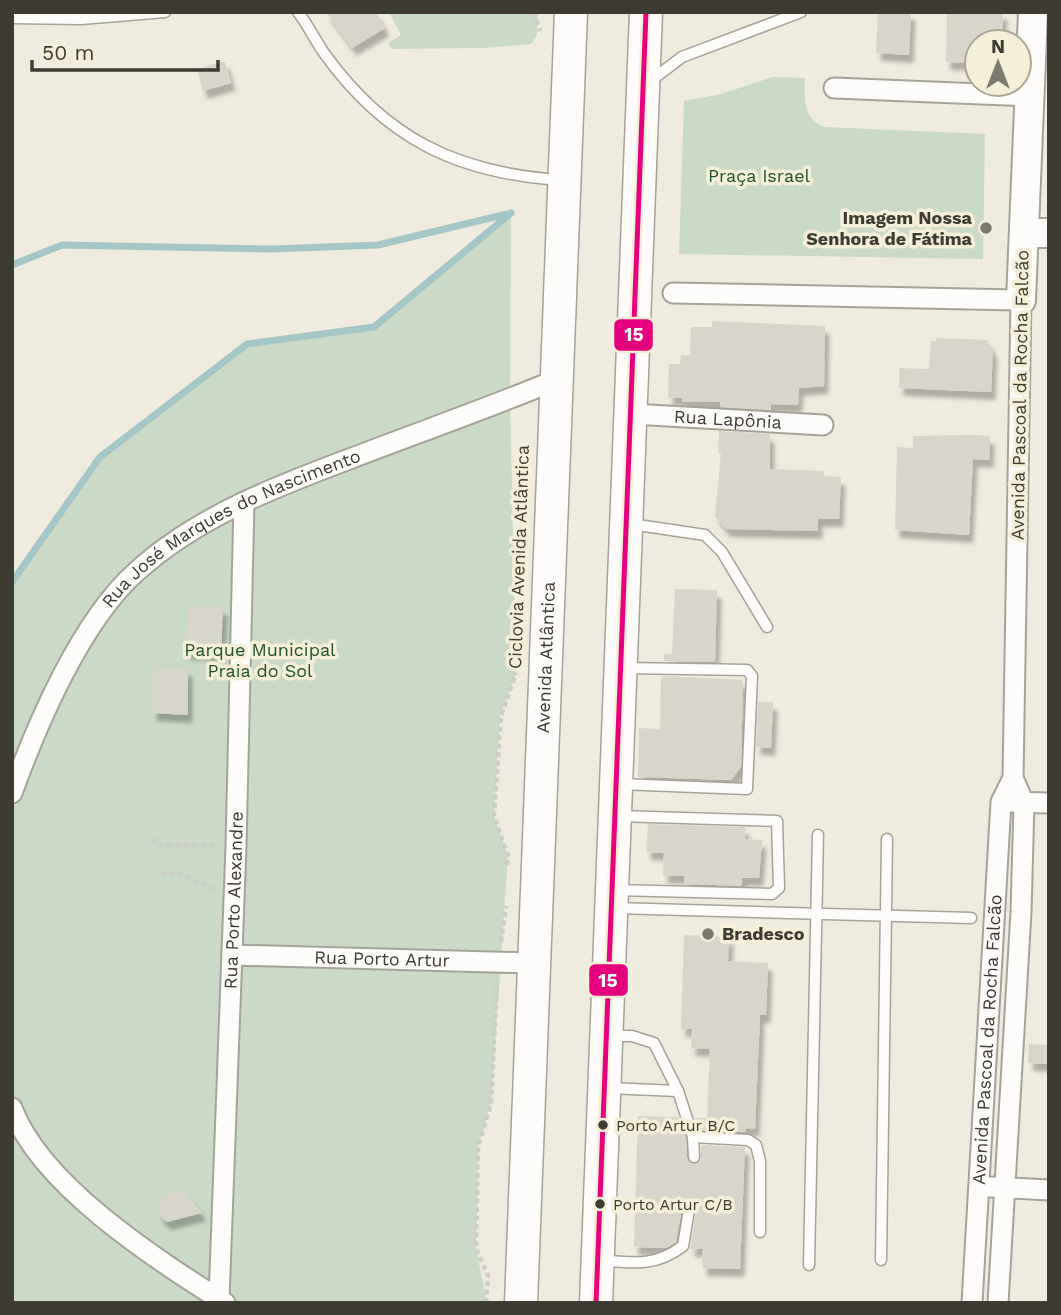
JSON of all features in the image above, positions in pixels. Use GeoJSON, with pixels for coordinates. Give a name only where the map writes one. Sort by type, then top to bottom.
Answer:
{"type":"FeatureCollection","features":[{"type":"Feature","properties":{"kind":"main road","name":"Avenida Atlântica"},"geometry":{"type":"LineString","coordinates":[[521,1303],[532,963],[571,12]]}},
{"type":"Feature","properties":{"kind":"main road"},"geometry":{"type":"LineString","coordinates":[[596,1303],[646,12]]}},
{"type":"Feature","properties":{"kind":"street"},"geometry":{"type":"LineString","coordinates":[[834,88],[963,93]]}},
{"type":"Feature","properties":{"kind":"street","name":"Avenida Pascoal da Rocha Falcão"},"geometry":{"type":"LineString","coordinates":[[998,1303],[1021,912],[1024,803],[1013,778],[1021,300],[1036,233],[1038,178],[1029,98]]}},
{"type":"Feature","properties":{"kind":"street"},"geometry":{"type":"LineString","coordinates":[[673,293],[1021,300]]}},
{"type":"Feature","properties":{"kind":"street","name":"Rua José Marques do Nascimento"},"geometry":{"type":"LineString","coordinates":[[12,793],[57,685],[94,623],[136,572],[195,530],[244,502],[556,380]]}},
{"type":"Feature","properties":{"kind":"street","name":"Rua Lapônia"},"geometry":{"type":"LineString","coordinates":[[632,414],[823,425]]}},
{"type":"Feature","properties":{"kind":"street","name":"Rua Porto Alexandre"},"geometry":{"type":"LineString","coordinates":[[222,1301],[244,502]]}},
{"type":"Feature","properties":{"kind":"street","name":"Avenida Pascoal da Rocha Falcão"},"geometry":{"type":"LineString","coordinates":[[972,1303],[1001,802],[1013,778]]}},
{"type":"Feature","properties":{"kind":"street"},"geometry":{"type":"LineString","coordinates":[[1001,802],[1049,803]]}},
{"type":"Feature","properties":{"kind":"street","name":"Rua Porto Artur"},"geometry":{"type":"LineString","coordinates":[[232,955],[532,963]]}},
{"type":"Feature","properties":{"kind":"street"},"geometry":{"type":"LineString","coordinates":[[12,1108],[16,1132],[68,1188],[120,1230],[222,1301]]}},
{"type":"Feature","properties":{"kind":"street"},"geometry":{"type":"LineString","coordinates":[[979,1186],[1049,1190]]}},
{"type":"Feature","properties":{"kind":"lane"},"geometry":{"type":"LineString","coordinates":[[12,18],[81,19],[165,12]]}},
{"type":"Feature","properties":{"kind":"lane"},"geometry":{"type":"LineString","coordinates":[[298,12],[325,53],[372,108],[406,135],[446,158],[538,178],[564,180]]}},
{"type":"Feature","properties":{"kind":"lane"},"geometry":{"type":"LineString","coordinates":[[643,86],[682,57],[801,12]]}},
{"type":"Feature","properties":{"kind":"lane"},"geometry":{"type":"LineString","coordinates":[[627,524],[705,535],[722,552],[767,627]]}},
{"type":"Feature","properties":{"kind":"lane"},"geometry":{"type":"LineString","coordinates":[[615,784],[747,789],[752,676],[747,670],[620,668]]}},
{"type":"Feature","properties":{"kind":"lane"},"geometry":{"type":"LineString","coordinates":[[610,899],[772,894],[779,888],[777,821],[614,816]]}},
{"type":"Feature","properties":{"kind":"lane"},"geometry":{"type":"LineString","coordinates":[[809,1265],[818,835]]}},
{"type":"Feature","properties":{"kind":"lane"},"geometry":{"type":"LineString","coordinates":[[881,1260],[887,839]]}},
{"type":"Feature","properties":{"kind":"lane"},"geometry":{"type":"LineString","coordinates":[[610,899],[817,914],[971,918]]}},
{"type":"Feature","properties":{"kind":"lane"},"geometry":{"type":"LineString","coordinates":[[605,1036],[632,1036],[653,1042],[678,1091],[693,1137],[694,1157]]}},
{"type":"Feature","properties":{"kind":"lane"},"geometry":{"type":"LineString","coordinates":[[604,1088],[678,1091]]}},
{"type":"Feature","properties":{"kind":"lane"},"geometry":{"type":"LineString","coordinates":[[693,1137],[748,1140],[755,1145],[760,1161],[760,1233]]}},
{"type":"Feature","properties":{"kind":"lane"},"geometry":{"type":"LineString","coordinates":[[597,1260],[636,1263],[665,1259],[683,1246],[689,1210]]}},
{"type":"Feature","properties":{"kind":"path"},"geometry":{"type":"LineString","coordinates":[[535,14],[540,40]]}},
{"type":"Feature","properties":{"kind":"path","name":"Ciclovia Avenida Atlântica"},"geometry":{"type":"LineString","coordinates":[[507,869],[508,856],[494,817],[500,716],[516,674],[516,660]]}},
{"type":"Feature","properties":{"kind":"path"},"geometry":{"type":"LineString","coordinates":[[152,839],[159,845],[236,846]]}},
{"type":"Feature","properties":{"kind":"path"},"geometry":{"type":"LineString","coordinates":[[161,875],[180,873],[234,898]]}},
{"type":"Feature","properties":{"kind":"path"},"geometry":{"type":"LineString","coordinates":[[486,1303],[488,1276],[476,1248],[478,1147],[491,1103],[498,962],[507,894]]}},
{"type":"Feature","properties":{"kind":"green space"},"geometry":{"type":"Polygon","coordinates":[[[389,12],[538,12],[537,35],[531,44],[484,48],[392,49],[388,43],[401,35],[389,12]]]}},
{"type":"Feature","properties":{"kind":"green space","name":"Praça Israel"},"geometry":{"type":"Polygon","coordinates":[[[772,77],[805,78],[806,107],[812,119],[825,127],[985,134],[983,259],[679,254],[684,101],[721,94],[772,77]]]}},
{"type":"Feature","properties":{"kind":"green space","name":"Parque Municipal Praia do Sol"},"geometry":{"type":"Polygon","coordinates":[[[511,213],[510,398],[516,674],[500,716],[494,816],[508,856],[491,1103],[478,1147],[476,1248],[487,1303],[12,1303],[12,582],[100,457],[247,344],[374,327],[511,213]]]}},
{"type":"Feature","properties":{"kind":"building"},"geometry":{"type":"Polygon","coordinates":[[[326,12],[376,12],[385,28],[352,48],[326,12]]]}},
{"type":"Feature","properties":{"kind":"building"},"geometry":{"type":"Polygon","coordinates":[[[878,12],[911,12],[909,55],[876,53],[878,12]]]}},
{"type":"Feature","properties":{"kind":"building"},"geometry":{"type":"Polygon","coordinates":[[[947,12],[1003,12],[1002,28],[963,28],[963,63],[946,62],[947,12]]]}},
{"type":"Feature","properties":{"kind":"building"},"geometry":{"type":"Polygon","coordinates":[[[225,61],[231,83],[203,91],[197,69],[225,61]]]}},
{"type":"Feature","properties":{"kind":"building"},"geometry":{"type":"Polygon","coordinates":[[[712,321],[825,326],[824,386],[799,388],[798,405],[771,404],[771,410],[720,407],[720,402],[682,402],[682,398],[668,398],[669,364],[680,364],[681,355],[690,355],[691,327],[712,327],[712,321]]]}},
{"type":"Feature","properties":{"kind":"building"},"geometry":{"type":"Polygon","coordinates":[[[936,338],[987,340],[993,351],[991,392],[899,388],[899,368],[929,369],[931,341],[936,341],[936,338]]]}},
{"type":"Feature","properties":{"kind":"building"},"geometry":{"type":"Polygon","coordinates":[[[719,431],[770,434],[770,469],[824,471],[824,476],[841,477],[839,519],[818,519],[818,531],[726,529],[715,516],[721,453],[718,453],[719,431]]]}},
{"type":"Feature","properties":{"kind":"building"},"geometry":{"type":"Polygon","coordinates":[[[913,436],[990,436],[989,460],[973,459],[969,535],[895,530],[897,447],[913,448],[913,436]]]}},
{"type":"Feature","properties":{"kind":"building"},"geometry":{"type":"Polygon","coordinates":[[[675,589],[717,590],[715,662],[664,661],[664,654],[672,654],[675,589]]]}},
{"type":"Feature","properties":{"kind":"building"},"geometry":{"type":"Polygon","coordinates":[[[188,606],[223,607],[221,653],[186,652],[188,606]]]}},
{"type":"Feature","properties":{"kind":"building"},"geometry":{"type":"Polygon","coordinates":[[[154,667],[188,669],[188,715],[152,713],[154,667]]]}},
{"type":"Feature","properties":{"kind":"building"},"geometry":{"type":"Polygon","coordinates":[[[664,676],[743,680],[741,767],[731,780],[638,777],[639,728],[660,729],[661,679],[664,676]]]}},
{"type":"Feature","properties":{"kind":"building"},"geometry":{"type":"Polygon","coordinates":[[[758,702],[773,702],[771,748],[756,747],[758,702]]]}},
{"type":"Feature","properties":{"kind":"building"},"geometry":{"type":"Polygon","coordinates":[[[648,824],[745,827],[745,839],[762,840],[759,878],[742,878],[742,886],[684,884],[684,876],[663,876],[664,853],[646,852],[648,824]]]}},
{"type":"Feature","properties":{"kind":"building"},"geometry":{"type":"Polygon","coordinates":[[[684,935],[729,937],[728,961],[768,963],[766,1015],[760,1015],[755,1129],[746,1128],[746,1132],[698,1130],[695,1118],[707,1118],[710,1049],[691,1048],[692,1029],[681,1029],[684,935]]]}},
{"type":"Feature","properties":{"kind":"building"},"geometry":{"type":"Polygon","coordinates":[[[1029,1044],[1049,1045],[1049,1064],[1028,1063],[1029,1044]]]}},
{"type":"Feature","properties":{"kind":"building"},"geometry":{"type":"Polygon","coordinates":[[[638,1116],[679,1117],[686,1138],[687,1158],[691,1164],[701,1160],[701,1145],[745,1147],[740,1269],[702,1268],[703,1249],[690,1249],[696,1211],[691,1203],[682,1208],[676,1242],[666,1248],[634,1247],[638,1116]]]}},
{"type":"Feature","properties":{"kind":"building"},"geometry":{"type":"Polygon","coordinates":[[[185,1191],[202,1213],[167,1222],[160,1216],[157,1206],[162,1196],[185,1191]]]}},
{"type":"Feature","properties":{"kind":"waterway"},"geometry":{"type":"LineString","coordinates":[[12,582],[100,457],[247,344],[374,327],[511,213]]}},
{"type":"Feature","properties":{"kind":"waterway"},"geometry":{"type":"LineString","coordinates":[[12,265],[62,245],[272,249],[378,245],[507,214]]}},
{"type":"Feature","properties":{"kind":"transit line","name":"15"},"geometry":{"type":"LineString","coordinates":[[596,1303],[646,12]]}},
{"type":"Feature","properties":{"kind":"place","name":"Imagem Nossa Senhora de Fátima"},"geometry":{"type":"Point","coordinates":[986,228]}},
{"type":"Feature","properties":{"kind":"place","name":"Bradesco"},"geometry":{"type":"Point","coordinates":[708,934]}},
{"type":"Feature","properties":{"kind":"place","name":"Porto Artur B/C"},"geometry":{"type":"Point","coordinates":[603,1125]}},
{"type":"Feature","properties":{"kind":"place","name":"Porto Artur C/B"},"geometry":{"type":"Point","coordinates":[600,1204]}}]}
